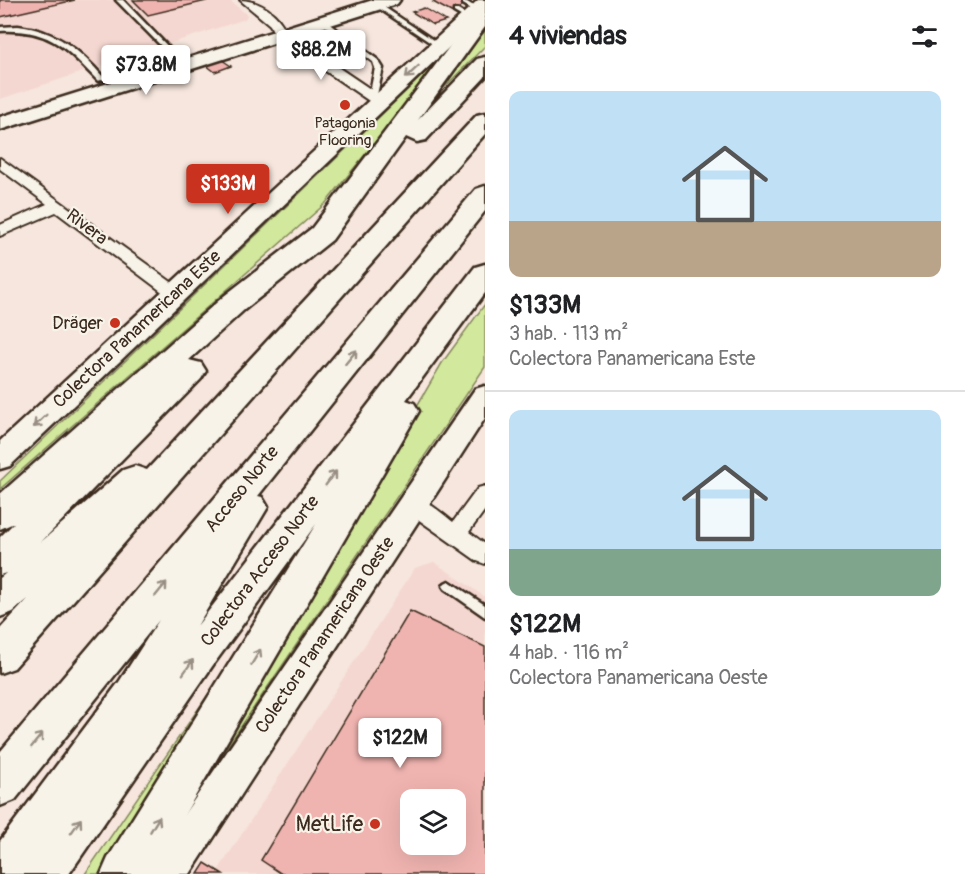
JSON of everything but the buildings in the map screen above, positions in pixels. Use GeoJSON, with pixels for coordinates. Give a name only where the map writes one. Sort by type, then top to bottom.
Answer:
{"type":"FeatureCollection","features":[{"type":"Feature","properties":{"kind":"highway"},"geometry":{"type":"LineString","coordinates":[[0,515],[234,303],[322,234],[473,9]]}},
{"type":"Feature","properties":{"kind":"highway"},"geometry":{"type":"LineString","coordinates":[[0,560],[166,396],[485,64]]}},
{"type":"Feature","properties":{"kind":"highway"},"geometry":{"type":"LineString","coordinates":[[0,656],[485,120]]}},
{"type":"Feature","properties":{"kind":"highway","name":"Acceso Norte"},"geometry":{"type":"LineString","coordinates":[[0,785],[485,194]]}},
{"type":"Feature","properties":{"kind":"highway"},"geometry":{"type":"LineString","coordinates":[[124,874],[364,479],[476,285]]}},
{"type":"Feature","properties":{"kind":"highway","name":"Colectora Acceso Norte"},"geometry":{"type":"LineString","coordinates":[[42,874],[199,653],[476,285]]}},
{"type":"Feature","properties":{"kind":"highway"},"geometry":{"type":"LineString","coordinates":[[0,601],[279,348]]}},
{"type":"Feature","properties":{"kind":"highway"},"geometry":{"type":"LineString","coordinates":[[4,874],[133,695],[323,391]]}},
{"type":"Feature","properties":{"kind":"street"},"geometry":{"type":"LineString","coordinates":[[246,0],[278,29],[376,100]]}},
{"type":"Feature","properties":{"kind":"street"},"geometry":{"type":"LineString","coordinates":[[0,124],[356,0]]}},
{"type":"Feature","properties":{"kind":"street"},"geometry":{"type":"LineString","coordinates":[[0,111],[174,56],[278,29],[322,21],[384,2]]}},
{"type":"Feature","properties":{"kind":"street","name":"Colectora Panamericana Este"},"geometry":{"type":"LineString","coordinates":[[0,458],[376,100],[439,46],[473,9]]}},
{"type":"Feature","properties":{"kind":"street","name":"Rivera"},"geometry":{"type":"LineString","coordinates":[[0,162],[175,293]]}},
{"type":"Feature","properties":{"kind":"street"},"geometry":{"type":"LineString","coordinates":[[0,231],[58,205]]}},
{"type":"Feature","properties":{"kind":"street","name":"Colectora Panamericana Oeste"},"geometry":{"type":"LineString","coordinates":[[175,869],[412,504],[485,396]]}},
{"type":"Feature","properties":{"kind":"street"},"geometry":{"type":"LineString","coordinates":[[456,534],[485,494]]}},
{"type":"Feature","properties":{"kind":"street"},"geometry":{"type":"LineString","coordinates":[[412,504],[485,555]]}},
{"type":"Feature","properties":{"kind":"lane"},"geometry":{"type":"LineString","coordinates":[[119,0],[174,56]]}},
{"type":"Feature","properties":{"kind":"lane"},"geometry":{"type":"LineString","coordinates":[[384,2],[439,46]]}},
{"type":"Feature","properties":{"kind":"lane"},"geometry":{"type":"LineString","coordinates":[[322,21],[376,61],[379,68],[376,100]]}},
{"type":"Feature","properties":{"kind":"lane"},"geometry":{"type":"LineString","coordinates":[[0,29],[28,27],[54,35],[101,79]]}},
{"type":"Feature","properties":{"kind":"lane"},"geometry":{"type":"LineString","coordinates":[[449,586],[485,612]]}},
{"type":"Feature","properties":{"kind":"shaded area"},"geometry":{"type":"Polygon","coordinates":[[[0,0],[229,0],[247,15],[245,19],[0,99],[0,0]]]}},
{"type":"Feature","properties":{"kind":"shaded area"},"geometry":{"type":"Polygon","coordinates":[[[434,562],[485,597],[485,874],[216,874],[415,568],[434,562]]]}},
{"type":"Feature","properties":{"kind":"green space"},"geometry":{"type":"Polygon","coordinates":[[[485,30],[485,46],[441,91],[485,30]]]}},
{"type":"Feature","properties":{"kind":"green space"},"geometry":{"type":"Polygon","coordinates":[[[451,48],[325,204],[0,489],[0,481],[451,48]]]}},
{"type":"Feature","properties":{"kind":"green space"},"geometry":{"type":"Polygon","coordinates":[[[485,304],[485,367],[166,837],[442,363],[485,304]]]}},
{"type":"Feature","properties":{"kind":"green space"},"geometry":{"type":"Polygon","coordinates":[[[327,521],[110,874],[85,874],[327,521]]]}},
{"type":"Feature","properties":{"kind":"place","name":"Patagonia Flooring"},"geometry":{"type":"Point","coordinates":[345,105]}},
{"type":"Feature","properties":{"kind":"place","name":"Dräger"},"geometry":{"type":"Point","coordinates":[115,323]}},
{"type":"Feature","properties":{"kind":"place","name":"MetLife"},"geometry":{"type":"Point","coordinates":[375,824]}}]}
